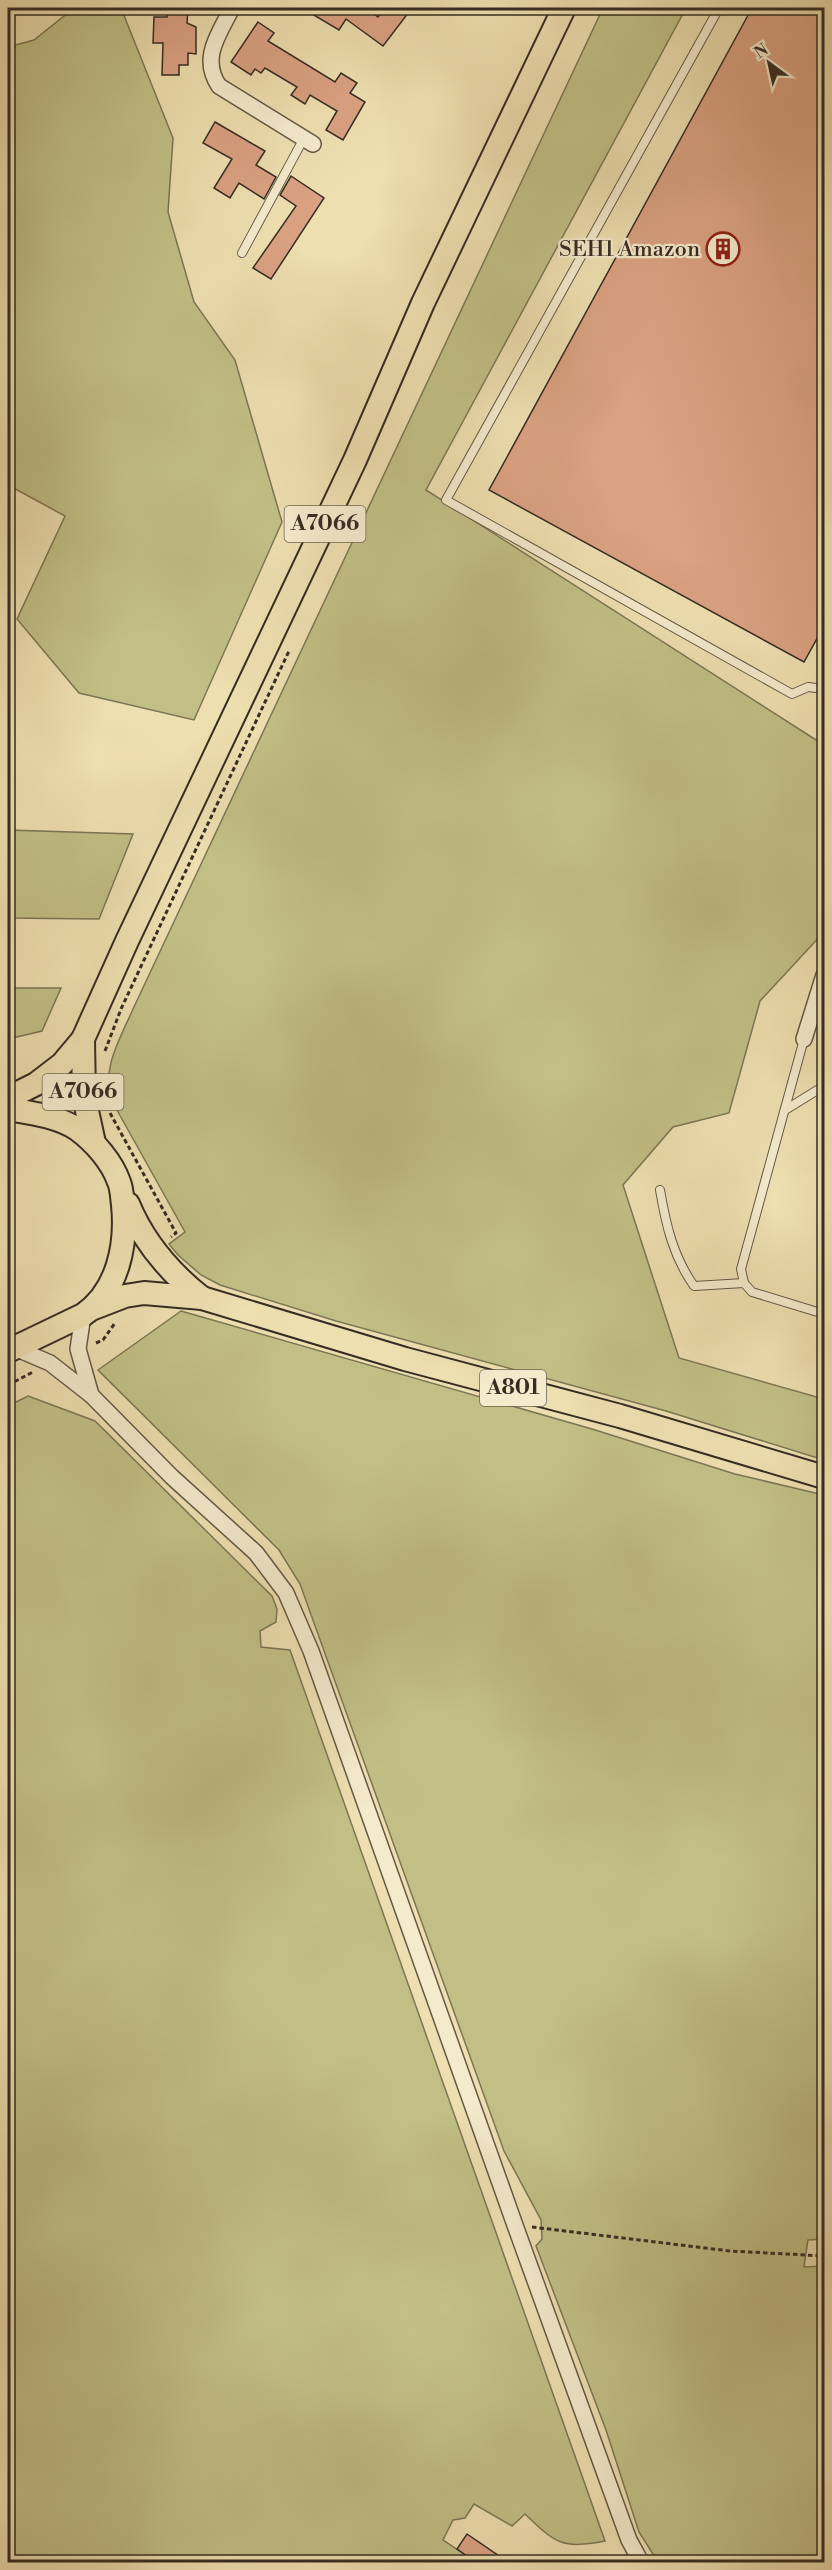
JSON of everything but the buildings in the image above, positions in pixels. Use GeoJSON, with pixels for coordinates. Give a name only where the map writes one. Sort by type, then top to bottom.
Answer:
{"type":"FeatureCollection","features":[{"type":"Feature","properties":{"kind":"main road","name":"A7066"},"geometry":{"type":"LineString","coordinates":[[8,1098],[36,1084],[62,1064],[83,1039],[127,941],[355,460],[423,303],[573,13]]}},
{"type":"Feature","properties":{"kind":"main road","name":"A7066"},"geometry":{"type":"LineString","coordinates":[[83,1039],[84,1097],[94,1143]]}},
{"type":"Feature","properties":{"kind":"main road","name":"A801"},"geometry":{"type":"LineString","coordinates":[[8,1109],[40,1114],[76,1128],[94,1143],[112,1166],[137,1226],[180,1281],[202,1298]]}},
{"type":"Feature","properties":{"kind":"main road","name":"A801"},"geometry":{"type":"LineString","coordinates":[[89,1312],[110,1284],[124,1244],[120,1184]]}},
{"type":"Feature","properties":{"kind":"main road","name":"A801"},"geometry":{"type":"LineString","coordinates":[[11,1349],[125,1296],[144,1293],[202,1298],[405,1359],[620,1416],[825,1477]]}},
{"type":"Feature","properties":{"kind":"street"},"geometry":{"type":"LineString","coordinates":[[232,8],[209,61],[212,76],[219,86],[309,141]]}},
{"type":"Feature","properties":{"kind":"street"},"geometry":{"type":"LineString","coordinates":[[804,1039],[825,975]]}},
{"type":"Feature","properties":{"kind":"street"},"geometry":{"type":"LineString","coordinates":[[89,1312],[78,1349],[91,1395]]}},
{"type":"Feature","properties":{"kind":"street"},"geometry":{"type":"LineString","coordinates":[[11,1349],[50,1363],[91,1395],[172,1477],[256,1553],[285,1593],[311,1651],[629,2540],[641,2562]]}},
{"type":"Feature","properties":{"kind":"lane"},"geometry":{"type":"LineString","coordinates":[[718,8],[447,500],[792,694],[808,687],[825,689]]}},
{"type":"Feature","properties":{"kind":"lane"},"geometry":{"type":"LineString","coordinates":[[242,254],[309,141]]}},
{"type":"Feature","properties":{"kind":"lane"},"geometry":{"type":"LineString","coordinates":[[804,1039],[741,1269],[744,1283],[752,1292],[825,1314]]}},
{"type":"Feature","properties":{"kind":"lane"},"geometry":{"type":"LineString","coordinates":[[785,1110],[825,1086]]}},
{"type":"Feature","properties":{"kind":"lane"},"geometry":{"type":"LineString","coordinates":[[660,1190],[671,1245],[682,1270],[694,1286],[744,1283]]}},
{"type":"Feature","properties":{"kind":"path"},"geometry":{"type":"LineString","coordinates":[[573,13],[588,8]]}},
{"type":"Feature","properties":{"kind":"path"},"geometry":{"type":"LineString","coordinates":[[103,1057],[126,998],[289,650]]}},
{"type":"Feature","properties":{"kind":"path"},"geometry":{"type":"LineString","coordinates":[[105,1104],[176,1233],[156,1253]]}},
{"type":"Feature","properties":{"kind":"path"},"geometry":{"type":"LineString","coordinates":[[78,1349],[103,1340],[114,1324],[121,1319]]}},
{"type":"Feature","properties":{"kind":"path"},"geometry":{"type":"LineString","coordinates":[[8,1385],[50,1363]]}},
{"type":"Feature","properties":{"kind":"path"},"geometry":{"type":"LineString","coordinates":[[516,2228],[541,2227],[730,2251],[825,2256]]}},
{"type":"Feature","properties":{"kind":"shaded area"},"geometry":{"type":"Polygon","coordinates":[[[74,8],[121,8],[173,138],[168,212],[194,302],[235,360],[282,522],[194,720],[79,693],[17,619],[65,516],[8,485],[8,47],[34,40],[74,8]]]}},
{"type":"Feature","properties":{"kind":"shaded area"},"geometry":{"type":"Polygon","coordinates":[[[603,8],[686,8],[426,490],[824,745],[824,932],[760,1001],[729,1113],[673,1127],[623,1185],[679,1358],[824,1399],[824,1460],[666,1411],[336,1321],[220,1285],[201,1275],[169,1244],[185,1232],[113,1103],[109,1091],[110,1067],[123,1031],[603,8]]]}},
{"type":"Feature","properties":{"kind":"shaded area"},"geometry":{"type":"Polygon","coordinates":[[[8,830],[133,834],[99,919],[8,918],[8,830]]]}},
{"type":"Feature","properties":{"kind":"shaded area"},"geometry":{"type":"Polygon","coordinates":[[[8,988],[61,988],[42,1031],[8,1039],[8,988]]]}},
{"type":"Feature","properties":{"kind":"shaded area"},"geometry":{"type":"Polygon","coordinates":[[[181,1311],[592,1429],[735,1474],[824,1495],[824,2239],[808,2240],[804,2267],[824,2266],[824,2562],[658,2562],[639,2532],[606,2430],[536,2246],[542,2239],[541,2220],[504,2151],[300,1584],[279,1550],[98,1370],[181,1311]]]}},
{"type":"Feature","properties":{"kind":"shaded area"},"geometry":{"type":"Polygon","coordinates":[[[28,1396],[95,1421],[272,1596],[277,1609],[276,1622],[260,1631],[261,1647],[290,1650],[605,2541],[579,2544],[560,2542],[525,2514],[512,2526],[474,2504],[465,2518],[453,2520],[443,2540],[476,2562],[8,2562],[8,1406],[28,1396]]]}},
{"type":"Feature","properties":{"kind":"place","name":"SEH1 Amazon"},"geometry":{"type":"Point","coordinates":[723,249]}}]}
